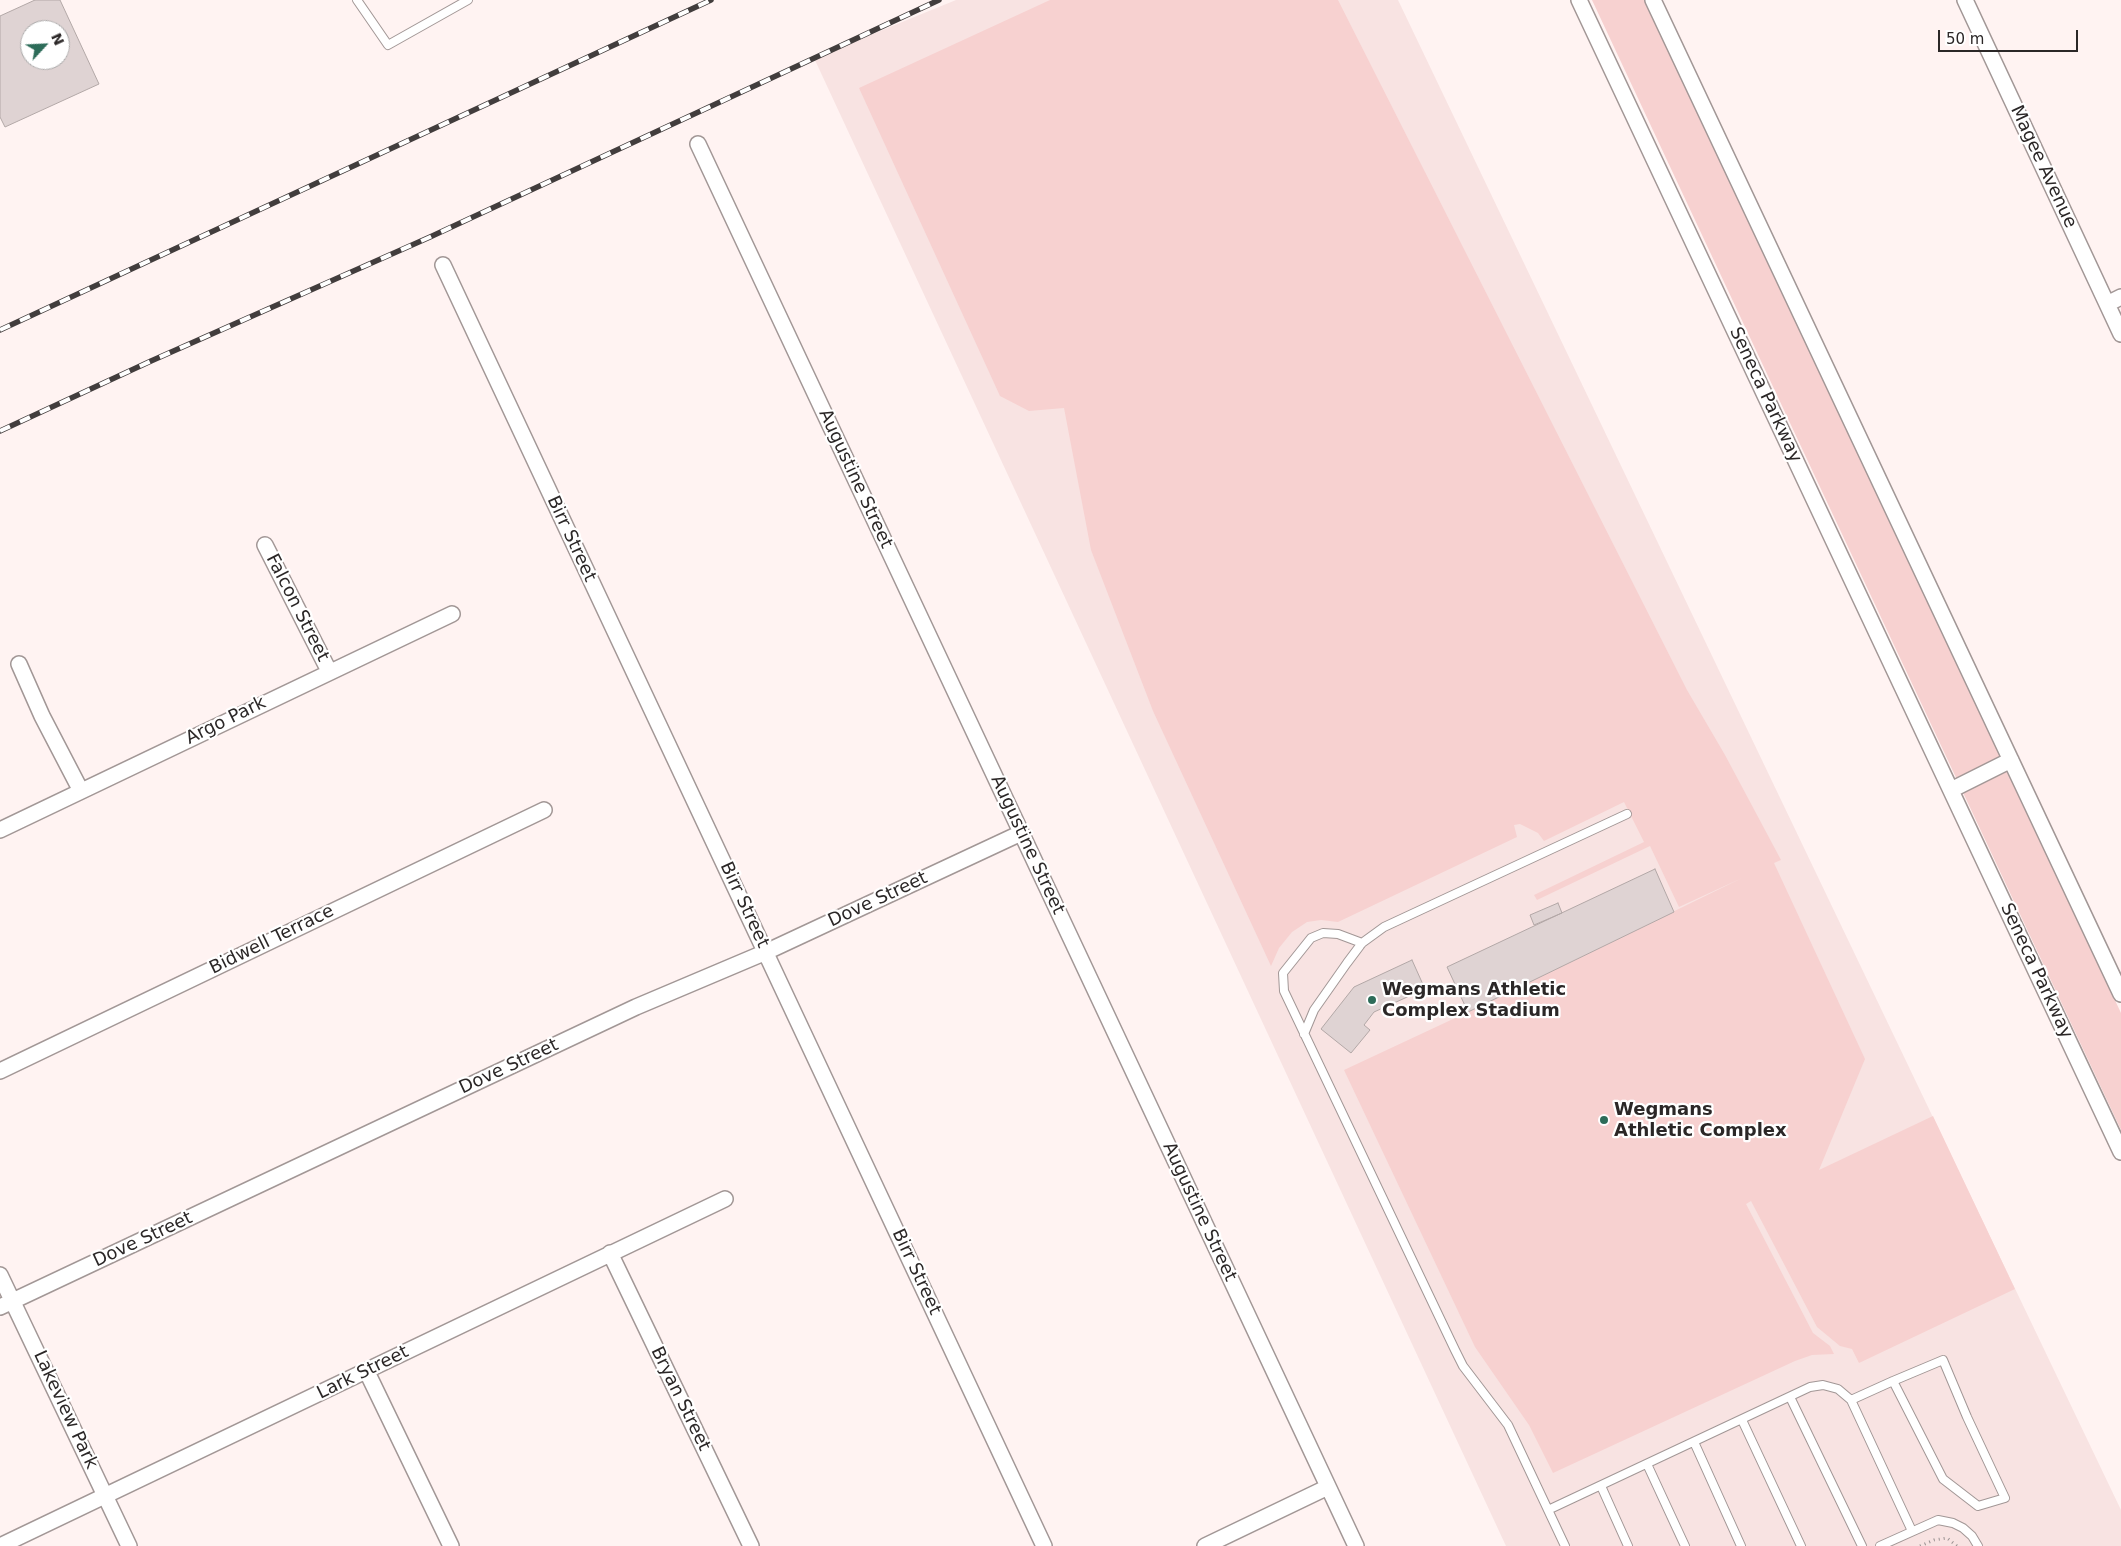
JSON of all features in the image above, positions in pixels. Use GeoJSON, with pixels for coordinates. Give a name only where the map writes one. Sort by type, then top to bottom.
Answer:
{"type":"FeatureCollection","features":[{"type":"Feature","properties":{"kind":"street","name":"Seneca Parkway"},"geometry":{"type":"LineString","coordinates":[[1579,0],[2121,1152]]}},
{"type":"Feature","properties":{"kind":"street"},"geometry":{"type":"LineString","coordinates":[[1654,0],[2121,994]]}},
{"type":"Feature","properties":{"kind":"street","name":"Magee Avenue"},"geometry":{"type":"LineString","coordinates":[[1965,0],[2121,334]]}},
{"type":"Feature","properties":{"kind":"street","name":"Augustine Street"},"geometry":{"type":"LineString","coordinates":[[698,144],[1356,1546]]}},
{"type":"Feature","properties":{"kind":"street","name":"Birr Street"},"geometry":{"type":"LineString","coordinates":[[443,265],[1044,1546]]}},
{"type":"Feature","properties":{"kind":"street"},"geometry":{"type":"LineString","coordinates":[[2107,304],[2121,297]]}},
{"type":"Feature","properties":{"kind":"street","name":"Falcon Street"},"geometry":{"type":"LineString","coordinates":[[265,545],[329,671]]}},
{"type":"Feature","properties":{"kind":"street","name":"Argo Park"},"geometry":{"type":"LineString","coordinates":[[0,830],[329,671],[452,614]]}},
{"type":"Feature","properties":{"kind":"street"},"geometry":{"type":"LineString","coordinates":[[19,664],[42,716],[81,791]]}},
{"type":"Feature","properties":{"kind":"street"},"geometry":{"type":"LineString","coordinates":[[1952,790],[2011,760]]}},
{"type":"Feature","properties":{"kind":"street","name":"Bidwell Terrace"},"geometry":{"type":"LineString","coordinates":[[0,1071],[544,810]]}},
{"type":"Feature","properties":{"kind":"street","name":"Dove Street"},"geometry":{"type":"LineString","coordinates":[[6,1304],[636,1007],[766,952],[1021,833]]}},
{"type":"Feature","properties":{"kind":"street","name":"Lark Street"},"geometry":{"type":"LineString","coordinates":[[0,1546],[368,1372],[610,1253],[725,1199]]}},
{"type":"Feature","properties":{"kind":"street","name":"Bryan Street"},"geometry":{"type":"LineString","coordinates":[[610,1253],[751,1546]]}},
{"type":"Feature","properties":{"kind":"street","name":"Lakeview Park"},"geometry":{"type":"LineString","coordinates":[[0,1275],[6,1304],[129,1546]]}},
{"type":"Feature","properties":{"kind":"street"},"geometry":{"type":"LineString","coordinates":[[368,1372],[451,1546]]}},
{"type":"Feature","properties":{"kind":"street"},"geometry":{"type":"LineString","coordinates":[[1205,1546],[1328,1487]]}},
{"type":"Feature","properties":{"kind":"lane"},"geometry":{"type":"LineString","coordinates":[[357,0],[388,45],[468,0]]}},
{"type":"Feature","properties":{"kind":"lane"},"geometry":{"type":"LineString","coordinates":[[1304,1034],[1314,1010],[1362,943],[1384,927],[1627,814]]}},
{"type":"Feature","properties":{"kind":"lane"},"geometry":{"type":"LineString","coordinates":[[1362,943],[1338,934],[1323,932],[1310,938],[1283,973],[1284,991],[1463,1366],[1508,1425],[1566,1546]]}},
{"type":"Feature","properties":{"kind":"lane"},"geometry":{"type":"LineString","coordinates":[[1851,1400],[1942,1360],[2005,1498],[1978,1506],[1943,1479],[1893,1382]]}},
{"type":"Feature","properties":{"kind":"lane"},"geometry":{"type":"LineString","coordinates":[[1548,1510],[1810,1387],[1823,1385],[1838,1389],[1851,1400],[1912,1531]]}},
{"type":"Feature","properties":{"kind":"lane"},"geometry":{"type":"LineString","coordinates":[[1790,1397],[1862,1546]]}},
{"type":"Feature","properties":{"kind":"lane"},"geometry":{"type":"LineString","coordinates":[[1742,1420],[1801,1546]]}},
{"type":"Feature","properties":{"kind":"lane"},"geometry":{"type":"LineString","coordinates":[[1694,1442],[1741,1546]]}},
{"type":"Feature","properties":{"kind":"lane"},"geometry":{"type":"LineString","coordinates":[[1647,1464],[1685,1546]]}},
{"type":"Feature","properties":{"kind":"lane"},"geometry":{"type":"LineString","coordinates":[[1601,1486],[1628,1546]]}},
{"type":"Feature","properties":{"kind":"lane"},"geometry":{"type":"LineString","coordinates":[[1880,1546],[1929,1522],[1938,1520],[1963,1528],[1972,1536],[1978,1546]]}},
{"type":"Feature","properties":{"kind":"path"},"geometry":{"type":"LineString","coordinates":[[1920,1546],[1934,1540],[1946,1538],[1957,1546]]}},
{"type":"Feature","properties":{"kind":"shaded area"},"geometry":{"type":"Polygon","coordinates":[[[956,0],[1398,0],[2121,1510],[2121,1546],[1506,1546],[814,58],[956,0]]]}},
{"type":"Feature","properties":{"kind":"shaded area"},"geometry":{"type":"Polygon","coordinates":[[[1050,0],[1338,0],[1687,690],[1725,755],[1781,860],[1774,863],[1865,1059],[1819,1170],[1933,1116],[2015,1289],[1859,1363],[1852,1349],[1840,1346],[1817,1327],[1751,1201],[1746,1204],[1813,1333],[1830,1346],[1834,1354],[1812,1355],[1795,1361],[1553,1473],[1529,1425],[1475,1347],[1344,1070],[1468,1012],[1742,878],[1679,907],[1650,846],[1537,900],[1534,895],[1644,842],[1624,802],[1544,841],[1538,833],[1520,824],[1514,825],[1517,837],[1338,922],[1321,920],[1307,922],[1292,932],[1279,948],[1271,966],[1153,711],[1091,550],[1064,408],[1029,411],[1000,396],[859,88],[1050,0]]]}},
{"type":"Feature","properties":{"kind":"shaded area"},"geometry":{"type":"Polygon","coordinates":[[[1592,0],[1646,0],[2121,1013],[2121,1130],[1592,0]]]}},
{"type":"Feature","properties":{"kind":"building"},"geometry":{"type":"Polygon","coordinates":[[[35,0],[60,0],[69,20],[20,20],[20,70],[70,70],[70,22],[99,84],[5,127],[0,117],[0,16],[35,0]]]}},
{"type":"Feature","properties":{"kind":"building"},"geometry":{"type":"Polygon","coordinates":[[[1655,869],[1674,912],[1468,1012],[1447,967],[1655,869]]]}},
{"type":"Feature","properties":{"kind":"building"},"geometry":{"type":"Polygon","coordinates":[[[1558,903],[1562,913],[1534,925],[1530,915],[1558,903]]]}},
{"type":"Feature","properties":{"kind":"building","name":"Wegmans Athletic Complex Stadium"},"geometry":{"type":"Polygon","coordinates":[[[1412,960],[1425,989],[1374,1012],[1364,1025],[1370,1030],[1351,1053],[1321,1029],[1354,987],[1412,960]]]}},
{"type":"Feature","properties":{"kind":"railway"},"geometry":{"type":"LineString","coordinates":[[0,330],[711,0]]}},
{"type":"Feature","properties":{"kind":"railway"},"geometry":{"type":"LineString","coordinates":[[0,431],[151,361],[430,237],[939,0]]}},
{"type":"Feature","properties":{"kind":"place","name":"Wegmans Athletic Complex Stadium"},"geometry":{"type":"Point","coordinates":[1372,1000]}},
{"type":"Feature","properties":{"kind":"place","name":"Wegmans Athletic Complex"},"geometry":{"type":"Point","coordinates":[1604,1120]}}]}
